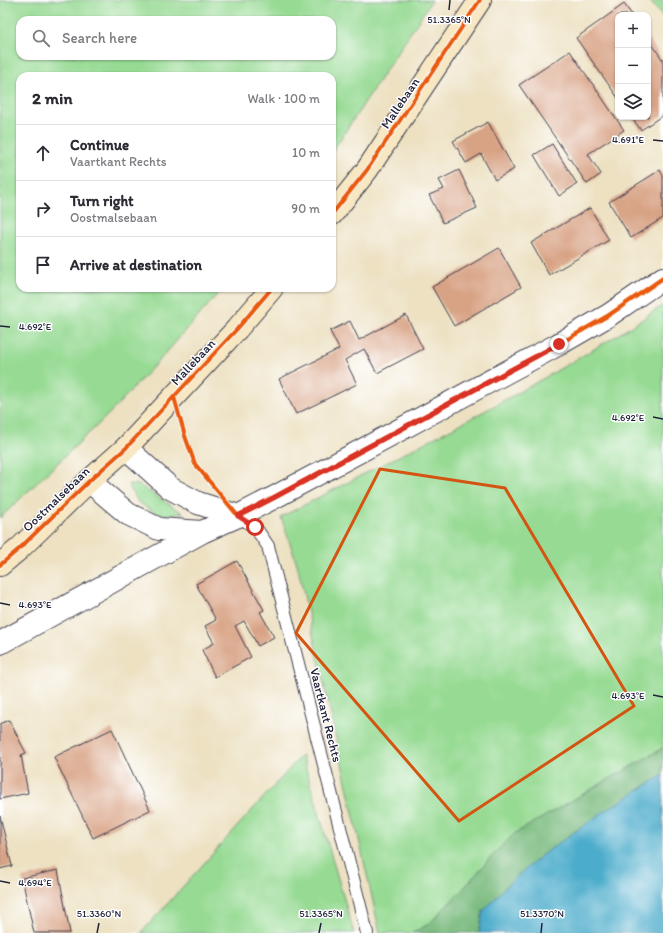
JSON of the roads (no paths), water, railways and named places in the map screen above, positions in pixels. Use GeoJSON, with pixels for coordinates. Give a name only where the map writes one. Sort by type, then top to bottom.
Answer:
{"type":"FeatureCollection","features":[{"type":"Feature","properties":{"kind":"main road","name":"Mallebaan"},"geometry":{"type":"LineString","coordinates":[[336,209],[367,170],[480,0]]}},
{"type":"Feature","properties":{"kind":"main road","name":"Mallebaan"},"geometry":{"type":"LineString","coordinates":[[126,448],[237,329],[269,292]]}},
{"type":"Feature","properties":{"kind":"main road","name":"Oostmalsebaan"},"geometry":{"type":"LineString","coordinates":[[0,565],[19,549],[126,448]]}},
{"type":"Feature","properties":{"kind":"street","name":"Oostmalsebaan"},"geometry":{"type":"LineString","coordinates":[[0,643],[202,532],[238,516],[282,493],[559,344],[609,315],[663,278]]}},
{"type":"Feature","properties":{"kind":"street"},"geometry":{"type":"LineString","coordinates":[[126,448],[170,488],[198,503],[238,516]]}},
{"type":"Feature","properties":{"kind":"street","name":"Oostmalsebaan"},"geometry":{"type":"LineString","coordinates":[[90,481],[128,514],[159,529],[202,532]]}},
{"type":"Feature","properties":{"kind":"lane","name":"Vaartkant Rechts"},"geometry":{"type":"LineString","coordinates":[[238,516],[255,527],[268,546],[367,933]]}},
{"type":"Feature","properties":{"kind":"water"},"geometry":{"type":"Polygon","coordinates":[[[663,775],[663,933],[479,933],[483,911],[509,883],[543,854],[606,810],[663,775]]]}}]}
